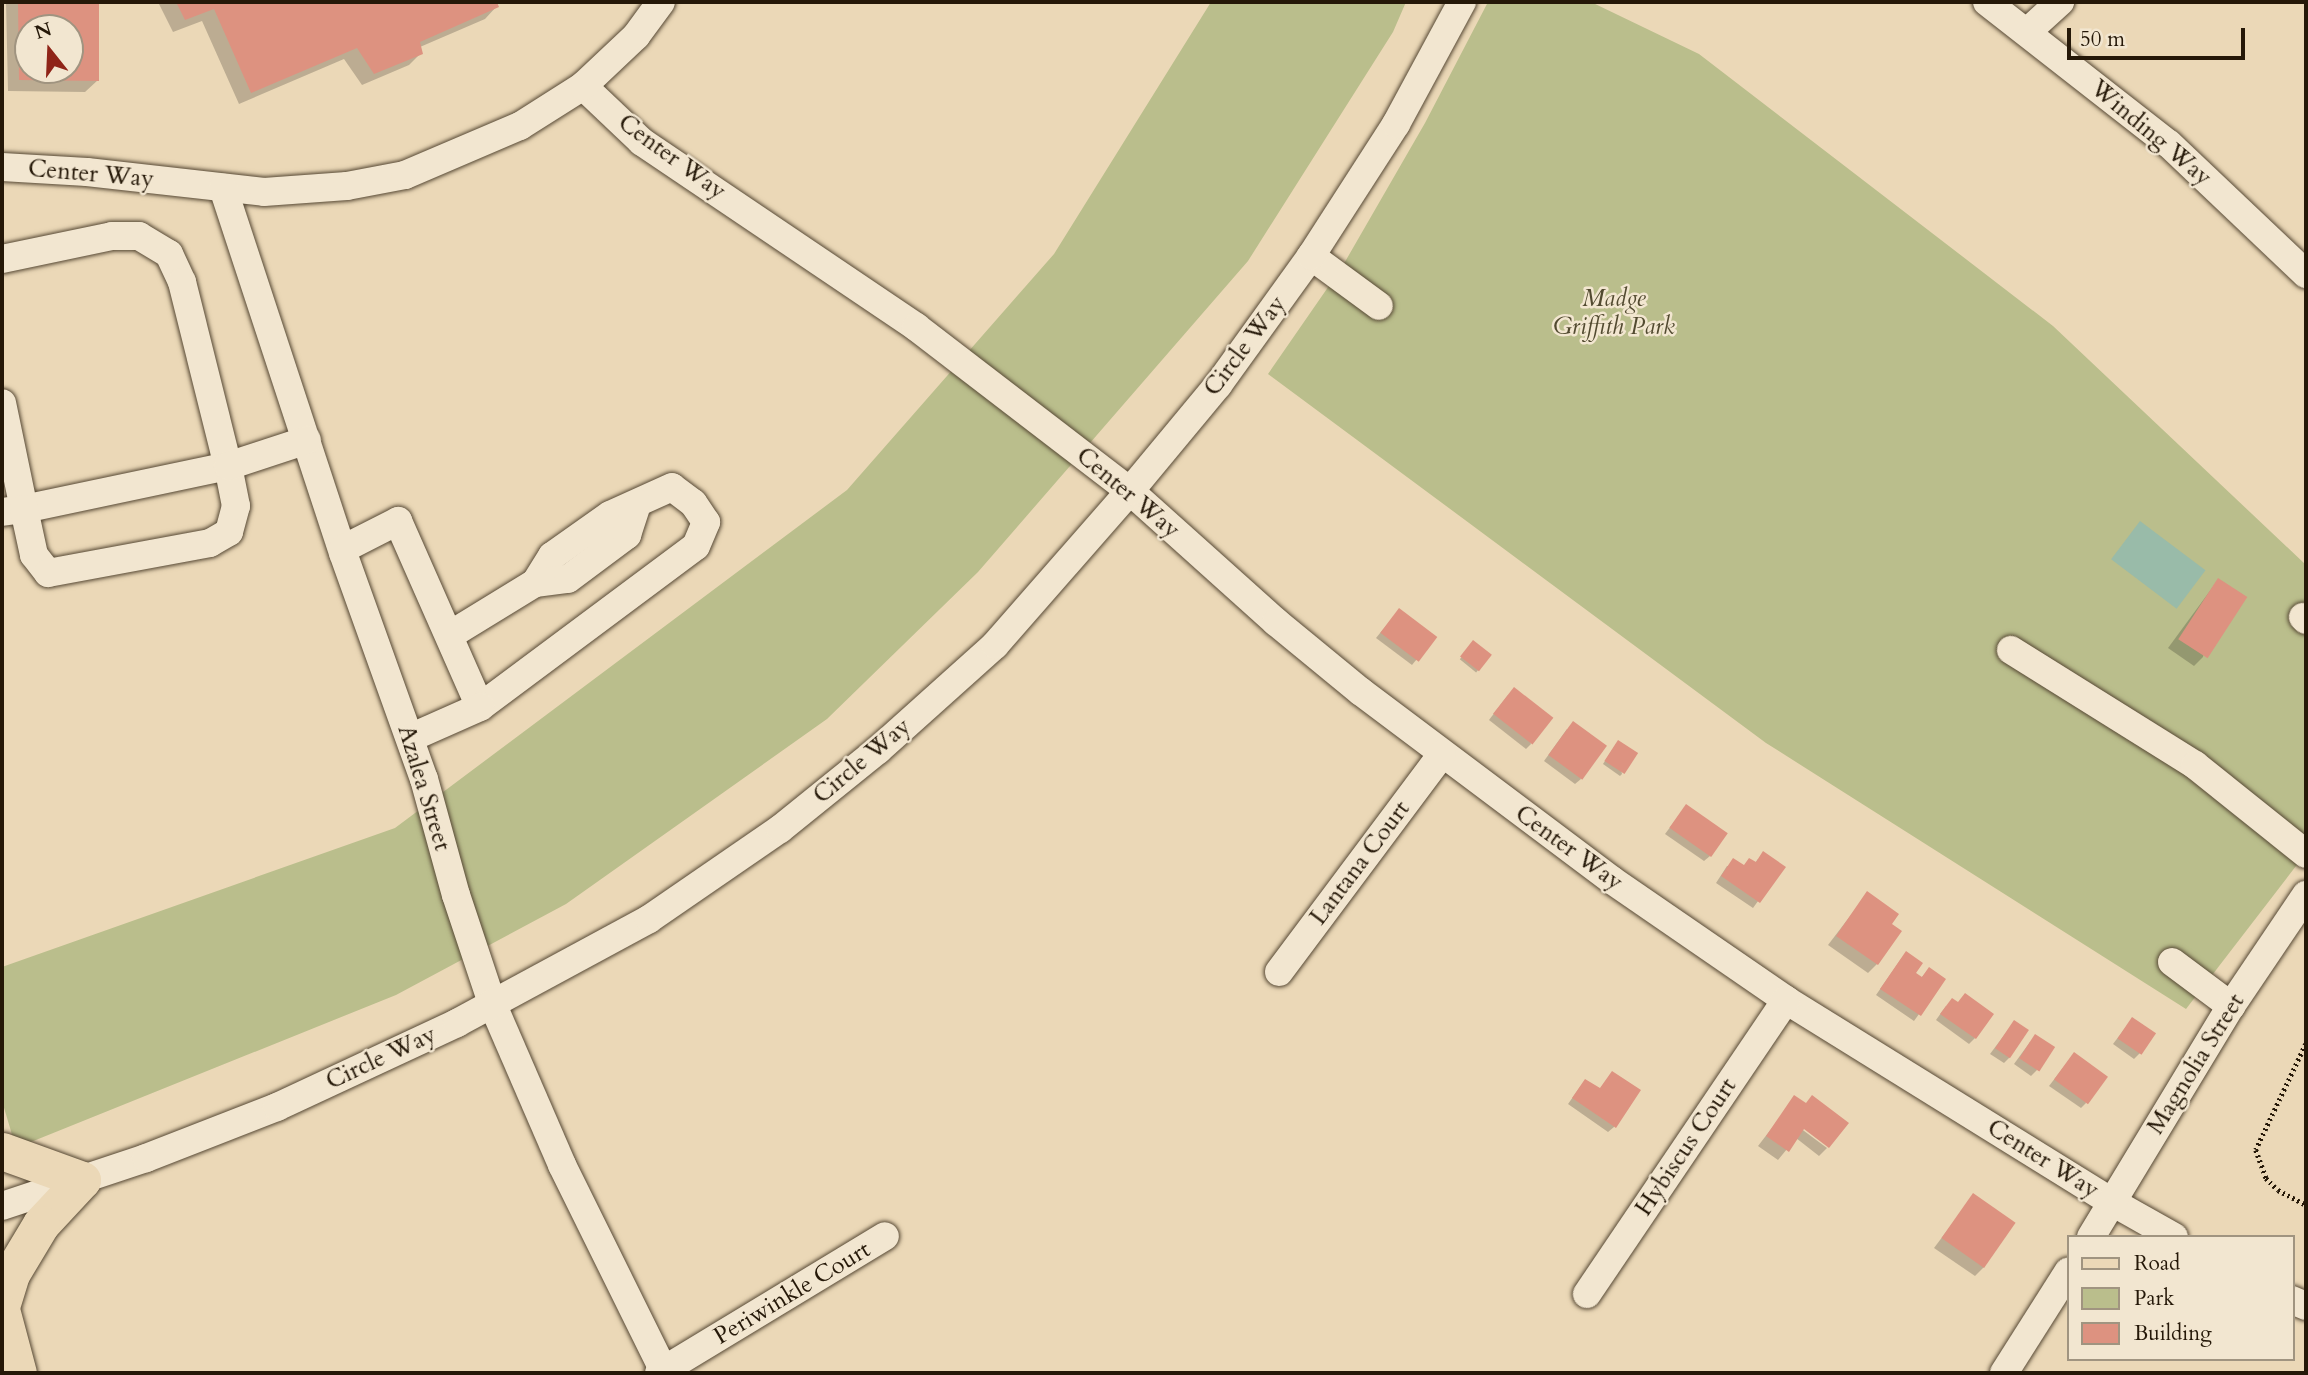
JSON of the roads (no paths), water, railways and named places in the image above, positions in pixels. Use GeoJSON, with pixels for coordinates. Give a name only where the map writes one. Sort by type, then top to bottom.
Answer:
{"type":"FeatureCollection","features":[{"type":"Feature","properties":{"kind":"main road"},"geometry":{"type":"LineString","coordinates":[[2,1151],[82,1180],[41,1224],[11,1274],[2,1303]]}},
{"type":"Feature","properties":{"kind":"main road"},"geometry":{"type":"LineString","coordinates":[[2,1312],[18,1373]]}},
{"type":"Feature","properties":{"kind":"street"},"geometry":{"type":"LineString","coordinates":[[583,86],[636,36],[661,2]]}},
{"type":"Feature","properties":{"kind":"street","name":"Circle Way"},"geometry":{"type":"LineString","coordinates":[[2,1206],[82,1180],[276,1107],[446,1028],[649,919],[810,805],[878,750],[995,645],[1130,491],[1218,385],[1311,256],[1396,124],[1462,2]]}},
{"type":"Feature","properties":{"kind":"street","name":"Winding Way"},"geometry":{"type":"LineString","coordinates":[[1987,2],[2169,144],[2306,274]]}},
{"type":"Feature","properties":{"kind":"street"},"geometry":{"type":"LineString","coordinates":[[2027,32],[2060,2]]}},
{"type":"Feature","properties":{"kind":"street","name":"Center Way"},"geometry":{"type":"LineString","coordinates":[[2,167],[87,172],[264,192],[346,186],[405,174],[520,126],[583,86],[642,142],[916,327],[1130,491],[1287,631],[1442,754],[1614,881],[1786,1000],[2112,1202],[2170,1235]]}},
{"type":"Feature","properties":{"kind":"street","name":"Azalea Street"},"geometry":{"type":"LineString","coordinates":[[223,188],[343,548],[424,779],[456,895],[492,1003],[562,1165],[663,1372]]}},
{"type":"Feature","properties":{"kind":"street"},"geometry":{"type":"LineString","coordinates":[[2,259],[112,236],[139,236],[169,254],[182,282],[228,466],[236,506],[229,532],[210,543],[48,573],[34,555],[13,510],[2,402]]}},
{"type":"Feature","properties":{"kind":"street"},"geometry":{"type":"LineString","coordinates":[[1311,256],[1379,306]]}},
{"type":"Feature","properties":{"kind":"street"},"geometry":{"type":"LineString","coordinates":[[13,510],[228,466],[307,440]]}},
{"type":"Feature","properties":{"kind":"street"},"geometry":{"type":"LineString","coordinates":[[410,738],[480,706],[696,546],[706,522],[694,503],[672,487],[610,515],[552,556],[536,583],[450,635]]}},
{"type":"Feature","properties":{"kind":"street"},"geometry":{"type":"LineString","coordinates":[[343,548],[398,521],[480,706]]}},
{"type":"Feature","properties":{"kind":"street"},"geometry":{"type":"LineString","coordinates":[[2011,650],[2195,765],[2306,854]]}},
{"type":"Feature","properties":{"kind":"street","name":"Lantana Court"},"geometry":{"type":"LineString","coordinates":[[1279,972],[1442,754]]}},
{"type":"Feature","properties":{"kind":"street","name":"Magnolia Street"},"geometry":{"type":"LineString","coordinates":[[2092,1235],[2231,1006],[2306,895]]}},
{"type":"Feature","properties":{"kind":"street"},"geometry":{"type":"LineString","coordinates":[[2172,962],[2231,1006]]}},
{"type":"Feature","properties":{"kind":"street","name":"Hybiscus Court"},"geometry":{"type":"LineString","coordinates":[[1587,1294],[1786,1000]]}},
{"type":"Feature","properties":{"kind":"street","name":"Periwinkle Court"},"geometry":{"type":"LineString","coordinates":[[663,1372],[885,1236]]}},
{"type":"Feature","properties":{"kind":"street"},"geometry":{"type":"LineString","coordinates":[[2004,1373],[2066,1275]]}},
{"type":"Feature","properties":{"kind":"park label","name":"Madge Griffith Park"},"geometry":{"type":"Point","coordinates":[1614,313]}}]}
